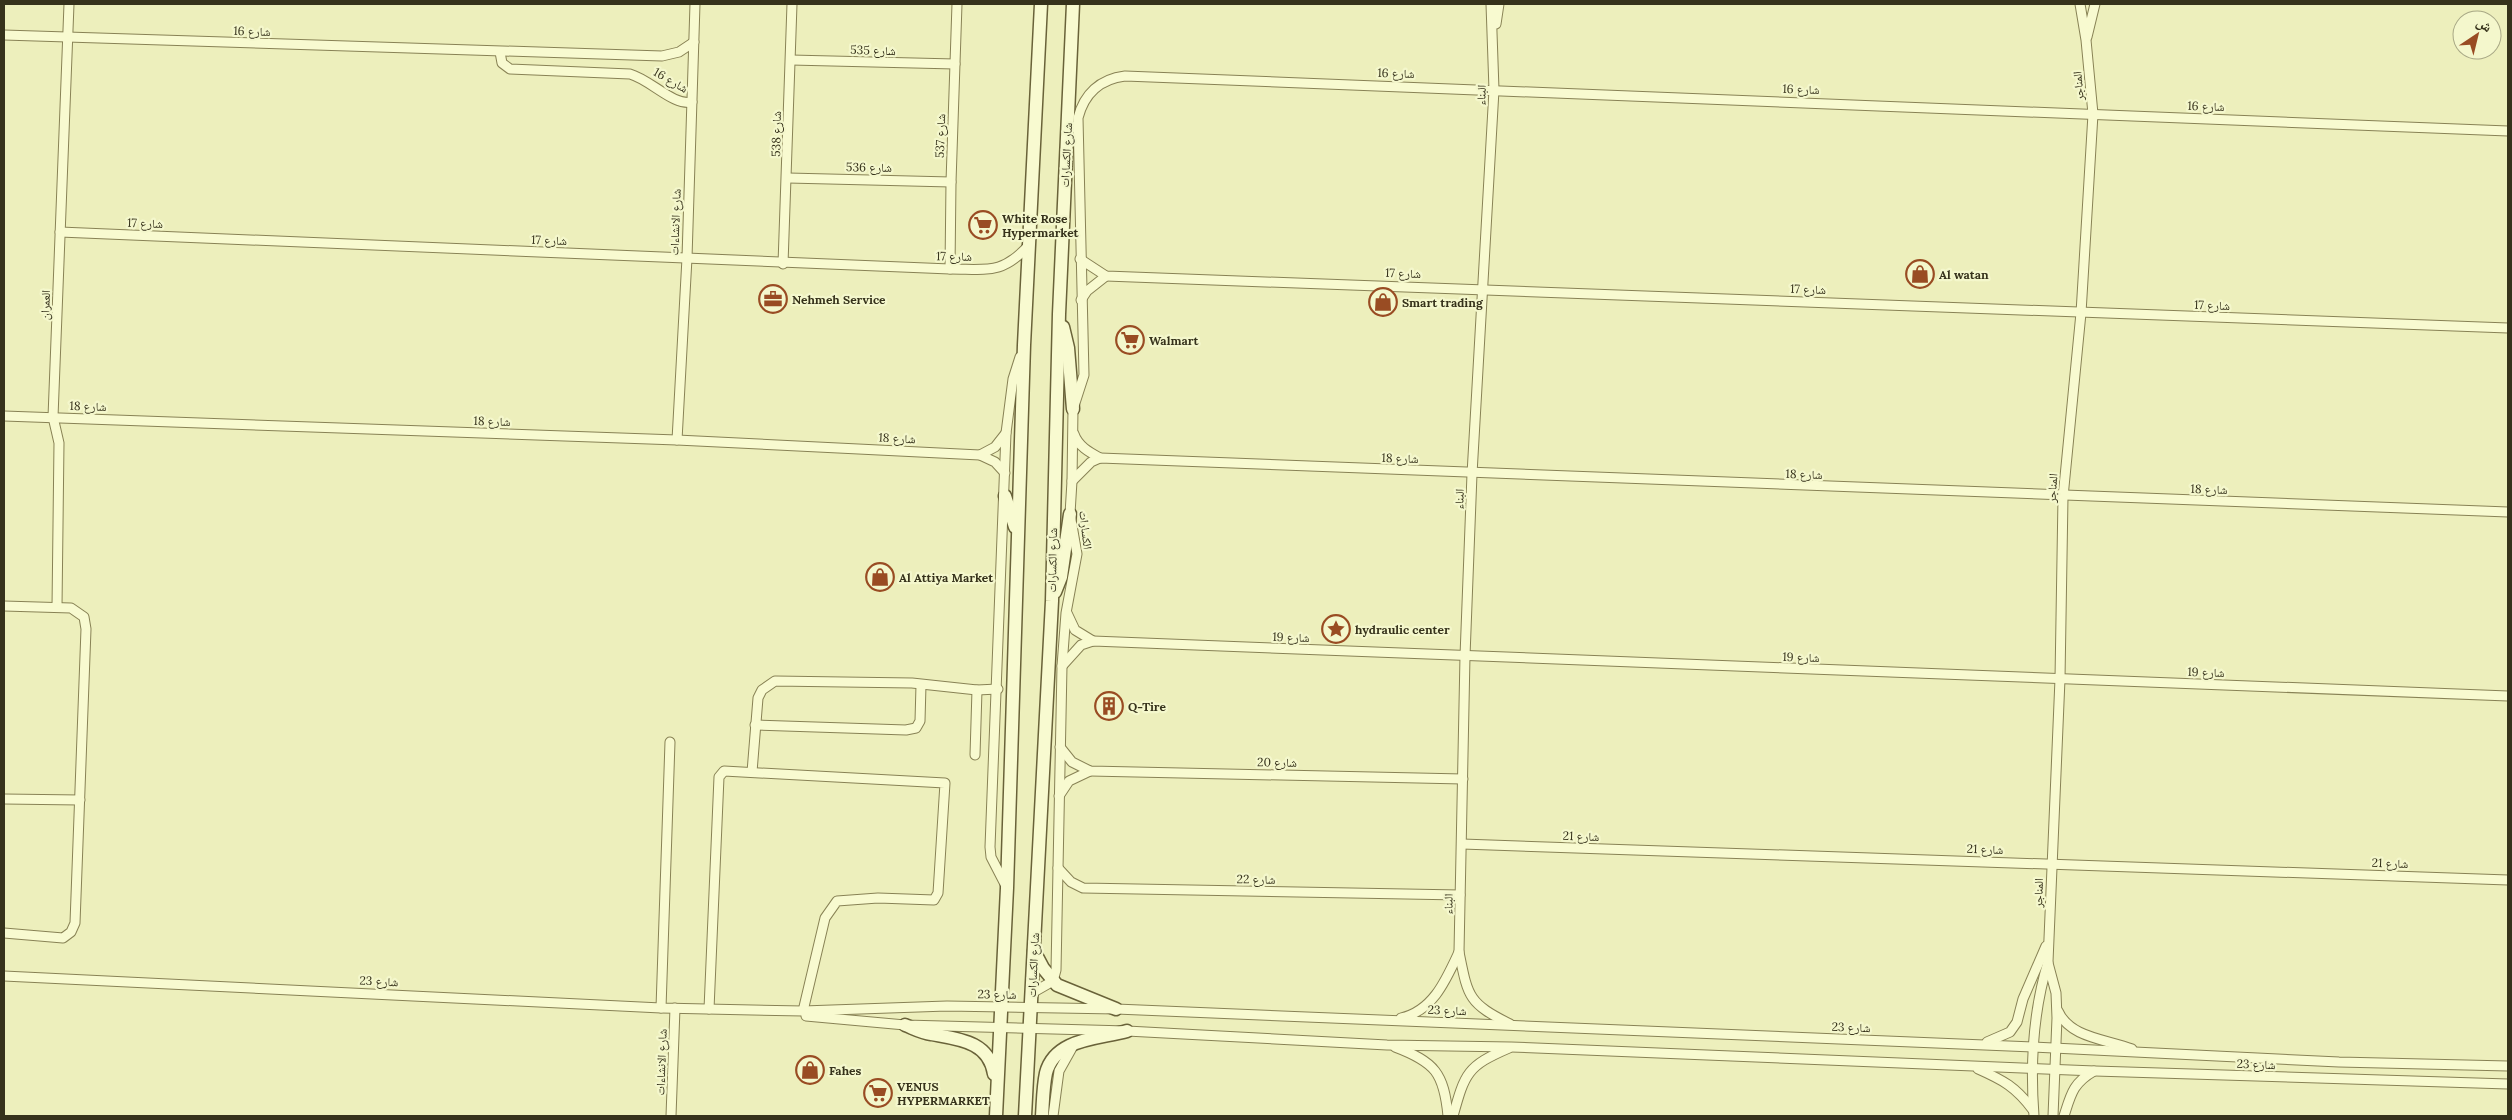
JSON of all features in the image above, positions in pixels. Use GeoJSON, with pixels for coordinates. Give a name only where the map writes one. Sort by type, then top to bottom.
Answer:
{"type":"FeatureCollection","features":[{"type":"Feature","properties":{"kind":"street","name":"العمران"},"geometry":{"type":"LineString","coordinates":[[56,607],[59,443],[52,418],[69,4]]}},
{"type":"Feature","properties":{"kind":"street","name":"شارع الانشاءات"},"geometry":{"type":"LineString","coordinates":[[677,440],[687,258],[695,4]]}},
{"type":"Feature","properties":{"kind":"street","name":"شارع 538"},"geometry":{"type":"LineString","coordinates":[[784,264],[792,4]]}},
{"type":"Feature","properties":{"kind":"street","name":"شارع 537"},"geometry":{"type":"LineString","coordinates":[[950,269],[957,4]]}},
{"type":"Feature","properties":{"kind":"street"},"geometry":{"type":"LineString","coordinates":[[996,1116],[1007,888],[1024,344],[1041,4]]}},
{"type":"Feature","properties":{"kind":"street","name":"شارع الكسارات"},"geometry":{"type":"LineString","coordinates":[[1025,1116],[1052,601],[1059,314],[1073,4]]}},
{"type":"Feature","properties":{"kind":"street","name":"البناء"},"geometry":{"type":"LineString","coordinates":[[1491,4],[1494,90],[1472,474],[1465,656],[1459,952],[1465,983],[1474,1002],[1484,1011],[1513,1025]]}},
{"type":"Feature","properties":{"kind":"street","name":"البناء"},"geometry":{"type":"LineString","coordinates":[[1494,47],[1499,4]]}},
{"type":"Feature","properties":{"kind":"street","name":"المناجر"},"geometry":{"type":"LineString","coordinates":[[2033,1113],[2032,1069],[2039,993],[2048,962],[2060,679],[2063,497],[2081,313],[2093,114],[2086,40],[2080,4]]}},
{"type":"Feature","properties":{"kind":"street","name":"المناجر"},"geometry":{"type":"LineString","coordinates":[[2086,40],[2096,5]]}},
{"type":"Feature","properties":{"kind":"street","name":"شارع 16"},"geometry":{"type":"LineString","coordinates":[[4,35],[662,56],[680,52],[694,42]]}},
{"type":"Feature","properties":{"kind":"street","name":"شارع 16"},"geometry":{"type":"LineString","coordinates":[[500,52],[502,63],[510,69],[630,74],[647,80],[679,102],[692,102]]}},
{"type":"Feature","properties":{"kind":"street","name":"شارع 535"},"geometry":{"type":"LineString","coordinates":[[791,60],[955,64]]}},
{"type":"Feature","properties":{"kind":"street","name":"شارع 16"},"geometry":{"type":"LineString","coordinates":[[1095,87],[1114,77],[1125,76],[2508,131]]}},
{"type":"Feature","properties":{"kind":"street","name":"الكسارات"},"geometry":{"type":"LineString","coordinates":[[1052,981],[1056,970],[1062,666],[1066,613],[1077,554],[1070,514],[1073,409],[1084,375],[1078,118],[1081,106],[1095,87]]}},
{"type":"Feature","properties":{"kind":"street","name":"شارع 536"},"geometry":{"type":"LineString","coordinates":[[788,178],[951,182]]}},
{"type":"Feature","properties":{"kind":"street","name":"شارع 17"},"geometry":{"type":"LineString","coordinates":[[60,232],[687,258],[784,264],[950,269],[996,269],[1012,262],[1029,245]]}},
{"type":"Feature","properties":{"kind":"street"},"geometry":{"type":"LineString","coordinates":[[1080,259],[1106,276],[1087,291],[1081,300]]}},
{"type":"Feature","properties":{"kind":"street","name":"شارع 17"},"geometry":{"type":"LineString","coordinates":[[1106,276],[1482,288],[2081,313],[2508,328]]}},
{"type":"Feature","properties":{"kind":"street"},"geometry":{"type":"LineString","coordinates":[[1059,314],[1068,348],[1073,409]]}},
{"type":"Feature","properties":{"kind":"street"},"geometry":{"type":"LineString","coordinates":[[1007,888],[994,866],[990,847],[998,689],[1006,433],[1013,378],[1024,344]]}},
{"type":"Feature","properties":{"kind":"street","name":"شارع 18"},"geometry":{"type":"LineString","coordinates":[[4,416],[677,440],[980,455]]}},
{"type":"Feature","properties":{"kind":"street"},"geometry":{"type":"LineString","coordinates":[[1073,431],[1076,440],[1089,452],[1100,458]]}},
{"type":"Feature","properties":{"kind":"street"},"geometry":{"type":"LineString","coordinates":[[980,455],[995,447],[1006,433]]}},
{"type":"Feature","properties":{"kind":"street"},"geometry":{"type":"LineString","coordinates":[[980,455],[994,462],[1005,473]]}},
{"type":"Feature","properties":{"kind":"street"},"geometry":{"type":"LineString","coordinates":[[1072,481],[1087,465],[1100,458]]}},
{"type":"Feature","properties":{"kind":"street","name":"شارع 18"},"geometry":{"type":"LineString","coordinates":[[1100,458],[2063,497],[2508,512]]}},
{"type":"Feature","properties":{"kind":"street"},"geometry":{"type":"LineString","coordinates":[[1005,496],[1018,537]]}},
{"type":"Feature","properties":{"kind":"street"},"geometry":{"type":"LineString","coordinates":[[1052,601],[1061,577],[1070,514]]}},
{"type":"Feature","properties":{"kind":"street"},"geometry":{"type":"LineString","coordinates":[[4,606],[56,607],[78,610],[84,617],[86,629],[75,923],[71,932],[58,938],[4,934]]}},
{"type":"Feature","properties":{"kind":"street"},"geometry":{"type":"LineString","coordinates":[[1066,613],[1075,630],[1093,641]]}},
{"type":"Feature","properties":{"kind":"street"},"geometry":{"type":"LineString","coordinates":[[1062,666],[1081,645],[1093,641]]}},
{"type":"Feature","properties":{"kind":"street","name":"شارع 19"},"geometry":{"type":"LineString","coordinates":[[1093,641],[2508,696]]}},
{"type":"Feature","properties":{"kind":"street"},"geometry":{"type":"LineString","coordinates":[[752,772],[758,698],[762,690],[775,681],[921,685],[976,690],[998,689]]}},
{"type":"Feature","properties":{"kind":"street"},"geometry":{"type":"LineString","coordinates":[[755,725],[906,730],[916,728],[920,721],[921,685]]}},
{"type":"Feature","properties":{"kind":"street"},"geometry":{"type":"LineString","coordinates":[[975,755],[976,690]]}},
{"type":"Feature","properties":{"kind":"street"},"geometry":{"type":"LineString","coordinates":[[661,1008],[670,742]]}},
{"type":"Feature","properties":{"kind":"street","name":"شارع 20"},"geometry":{"type":"LineString","coordinates":[[1060,747],[1072,762],[1090,770],[1463,779]]}},
{"type":"Feature","properties":{"kind":"street"},"geometry":{"type":"LineString","coordinates":[[1058,797],[1069,781],[1090,770]]}},
{"type":"Feature","properties":{"kind":"street"},"geometry":{"type":"LineString","coordinates":[[709,1009],[719,778],[724,771],[945,783],[938,893],[934,900],[878,898],[837,901],[825,918],[803,1011]]}},
{"type":"Feature","properties":{"kind":"street"},"geometry":{"type":"LineString","coordinates":[[4,799],[80,800]]}},
{"type":"Feature","properties":{"kind":"street","name":"شارع 21"},"geometry":{"type":"LineString","coordinates":[[1462,844],[2508,880]]}},
{"type":"Feature","properties":{"kind":"street","name":"شارع 22"},"geometry":{"type":"LineString","coordinates":[[1058,868],[1071,882],[1084,888],[1460,895]]}},
{"type":"Feature","properties":{"kind":"street","name":"المناجر"},"geometry":{"type":"LineString","coordinates":[[1980,1045],[2000,1038],[2010,1032],[2017,1022],[2024,999],[2049,939]]}},
{"type":"Feature","properties":{"kind":"street"},"geometry":{"type":"LineString","coordinates":[[1034,951],[1052,981],[1067,990],[1090,996],[1116,1009]]}},
{"type":"Feature","properties":{"kind":"street","name":"البناء"},"geometry":{"type":"LineString","coordinates":[[1388,1020],[1415,1015],[1426,1006],[1442,986],[1459,952]]}},
{"type":"Feature","properties":{"kind":"street","name":"المناجر"},"geometry":{"type":"LineString","coordinates":[[2048,962],[2056,993],[2053,1116]]}},
{"type":"Feature","properties":{"kind":"street","name":"شارع 23"},"geometry":{"type":"LineString","coordinates":[[4,976],[661,1008],[753,1011],[1001,1006],[1116,1009],[2034,1047],[2339,1062],[2508,1066]]}},
{"type":"Feature","properties":{"kind":"street"},"geometry":{"type":"LineString","coordinates":[[1032,992],[1052,981]]}},
{"type":"Feature","properties":{"kind":"street","name":"شارع الانشاءات"},"geometry":{"type":"LineString","coordinates":[[671,1116],[676,1008]]}},
{"type":"Feature","properties":{"kind":"street","name":"شارع 23"},"geometry":{"type":"LineString","coordinates":[[2056,1008],[2063,1022],[2072,1029],[2139,1052]]}},
{"type":"Feature","properties":{"kind":"street","name":"شارع 23"},"geometry":{"type":"LineString","coordinates":[[753,1011],[905,1025],[1127,1031],[1387,1045],[1511,1047],[2054,1070],[2508,1084]]}},
{"type":"Feature","properties":{"kind":"street"},"geometry":{"type":"LineString","coordinates":[[905,1025],[929,1034],[954,1037],[975,1045],[989,1059],[997,1092]]}},
{"type":"Feature","properties":{"kind":"street"},"geometry":{"type":"LineString","coordinates":[[1042,1116],[1048,1067],[1056,1054],[1074,1043],[1127,1031]]}},
{"type":"Feature","properties":{"kind":"street"},"geometry":{"type":"LineString","coordinates":[[1053,1116],[1059,1071],[1074,1043]]}},
{"type":"Feature","properties":{"kind":"street"},"geometry":{"type":"LineString","coordinates":[[1387,1045],[1425,1060],[1438,1073],[1446,1098],[1448,1116]]}},
{"type":"Feature","properties":{"kind":"street"},"geometry":{"type":"LineString","coordinates":[[1453,1116],[1462,1083],[1468,1073],[1486,1058],[1511,1047]]}},
{"type":"Feature","properties":{"kind":"street","name":"شارع 23"},"geometry":{"type":"LineString","coordinates":[[1973,1067],[2007,1082],[2022,1096],[2033,1113]]}},
{"type":"Feature","properties":{"kind":"street"},"geometry":{"type":"LineString","coordinates":[[2064,1116],[2073,1089],[2081,1078],[2095,1071]]}},
{"type":"Feature","properties":{"kind":"place","name":"White Rose Hypermarket"},"geometry":{"type":"Point","coordinates":[983,225]}},
{"type":"Feature","properties":{"kind":"place","name":"Al watan"},"geometry":{"type":"Point","coordinates":[1920,274]}},
{"type":"Feature","properties":{"kind":"place","name":"Nehmeh Service"},"geometry":{"type":"Point","coordinates":[773,299]}},
{"type":"Feature","properties":{"kind":"place","name":"Smart trading"},"geometry":{"type":"Point","coordinates":[1383,302]}},
{"type":"Feature","properties":{"kind":"place","name":"Walmart"},"geometry":{"type":"Point","coordinates":[1130,340]}},
{"type":"Feature","properties":{"kind":"place","name":"Al Attiya Market"},"geometry":{"type":"Point","coordinates":[880,577]}},
{"type":"Feature","properties":{"kind":"place","name":"hydraulic center"},"geometry":{"type":"Point","coordinates":[1336,629]}},
{"type":"Feature","properties":{"kind":"place","name":"Q-Tire"},"geometry":{"type":"Point","coordinates":[1109,706]}},
{"type":"Feature","properties":{"kind":"place","name":"Fahes"},"geometry":{"type":"Point","coordinates":[810,1070]}},
{"type":"Feature","properties":{"kind":"place","name":"VENUS HYPERMARKET"},"geometry":{"type":"Point","coordinates":[878,1093]}}]}
